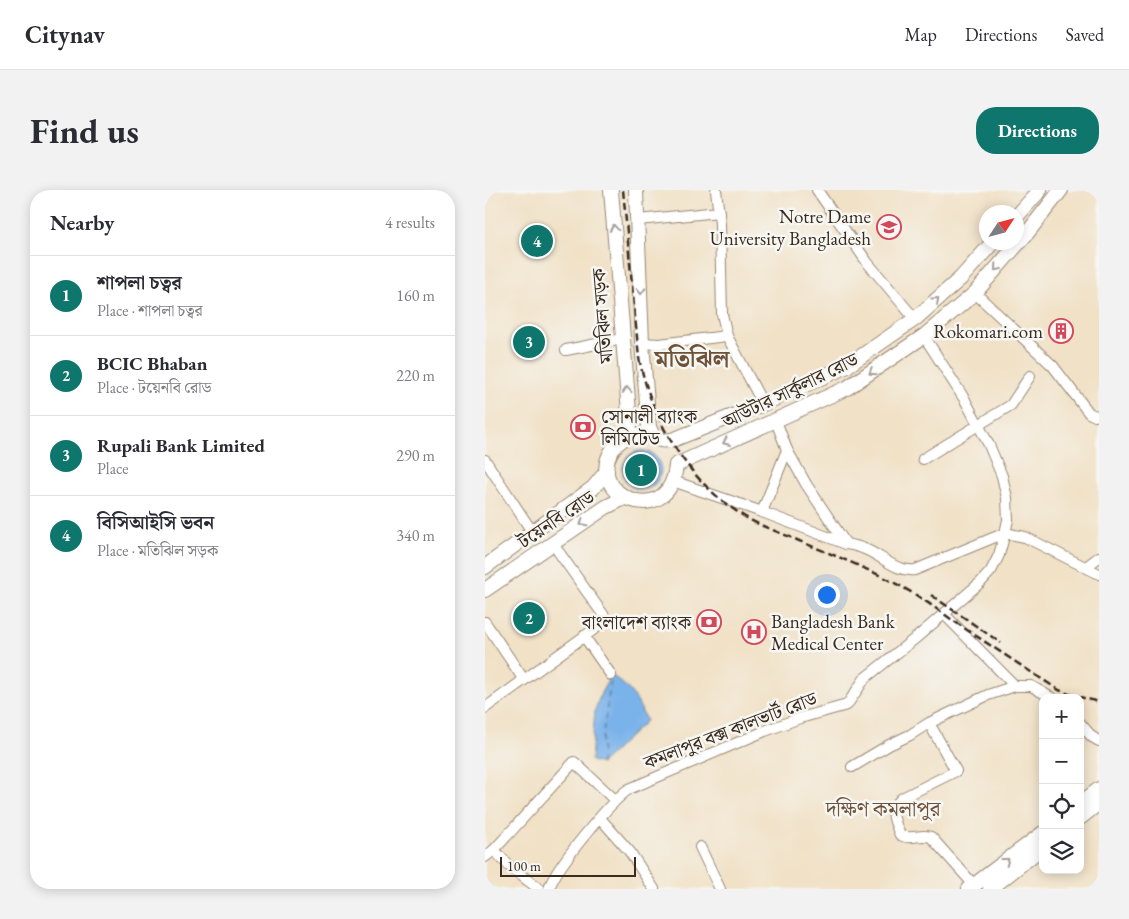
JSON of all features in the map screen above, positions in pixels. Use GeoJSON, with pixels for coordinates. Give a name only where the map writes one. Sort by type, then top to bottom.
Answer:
{"type":"FeatureCollection","features":[{"type":"Feature","properties":{"kind":"main road","name":"মতিঝিল সড়ক"},"geometry":{"type":"LineString","coordinates":[[611,190],[630,425],[626,438]]}},
{"type":"Feature","properties":{"kind":"main road","name":"মতিঝিল সড়ক"},"geometry":{"type":"LineString","coordinates":[[636,190],[642,344],[649,427],[657,438]]}},
{"type":"Feature","properties":{"kind":"main road"},"geometry":{"type":"LineString","coordinates":[[1024,208],[1040,190]]}},
{"type":"Feature","properties":{"kind":"main road","name":"আউটার সার্কুলার রোড"},"geometry":{"type":"LineString","coordinates":[[673,481],[676,465],[847,388],[924,336],[975,293],[1028,232],[1061,190]]}},
{"type":"Feature","properties":{"kind":"main road","name":"আউটার সার্কুলার রোড"},"geometry":{"type":"LineString","coordinates":[[626,438],[643,434],[657,438],[675,439],[694,433],[847,366],[915,319],[961,278],[986,250]]}},
{"type":"Feature","properties":{"kind":"main road"},"geometry":{"type":"LineString","coordinates":[[618,501],[609,480],[608,461],[611,452],[617,444],[626,438]]}},
{"type":"Feature","properties":{"kind":"main road","name":"টয়েনবি রোড"},"geometry":{"type":"LineString","coordinates":[[485,567],[593,488],[607,470]]}},
{"type":"Feature","properties":{"kind":"main road"},"geometry":{"type":"LineString","coordinates":[[597,482],[618,501],[640,503],[660,497],[668,490],[673,481]]}},
{"type":"Feature","properties":{"kind":"main road","name":"টয়েনবি রোড"},"geometry":{"type":"LineString","coordinates":[[485,590],[618,501]]}},
{"type":"Feature","properties":{"kind":"main road"},"geometry":{"type":"LineString","coordinates":[[1084,801],[1099,789]]}},
{"type":"Feature","properties":{"kind":"main road"},"geometry":{"type":"LineString","coordinates":[[1084,815],[1099,803]]}},
{"type":"Feature","properties":{"kind":"main road"},"geometry":{"type":"LineString","coordinates":[[971,887],[1039,836]]}},
{"type":"Feature","properties":{"kind":"main road"},"geometry":{"type":"LineString","coordinates":[[990,889],[1039,850]]}},
{"type":"Feature","properties":{"kind":"street"},"geometry":{"type":"LineString","coordinates":[[716,190],[719,212],[722,314],[727,336],[763,404]]}},
{"type":"Feature","properties":{"kind":"street"},"geometry":{"type":"LineString","coordinates":[[817,190],[867,262],[915,319]]}},
{"type":"Feature","properties":{"kind":"street"},"geometry":{"type":"LineString","coordinates":[[638,220],[719,212]]}},
{"type":"Feature","properties":{"kind":"street"},"geometry":{"type":"LineString","coordinates":[[975,293],[1053,366],[1089,413],[1095,416],[1099,415]]}},
{"type":"Feature","properties":{"kind":"street"},"geometry":{"type":"LineString","coordinates":[[642,344],[659,344],[727,336]]}},
{"type":"Feature","properties":{"kind":"street","name":"কমলাপুর বক্স কালভার্ট রোড"},"geometry":{"type":"LineString","coordinates":[[549,889],[555,875],[615,800],[629,789],[738,742],[800,718],[847,705],[865,678],[917,638],[981,582],[991,570],[999,555],[1007,520],[1007,498],[1002,476],[979,425],[924,336]]}},
{"type":"Feature","properties":{"kind":"street"},"geometry":{"type":"LineString","coordinates":[[566,350],[622,340]]}},
{"type":"Feature","properties":{"kind":"street"},"geometry":{"type":"LineString","coordinates":[[923,458],[1011,405],[1030,376]]}},
{"type":"Feature","properties":{"kind":"street"},"geometry":{"type":"LineString","coordinates":[[775,421],[787,450],[806,484],[846,544]]}},
{"type":"Feature","properties":{"kind":"street"},"geometry":{"type":"LineString","coordinates":[[762,512],[787,450]]}},
{"type":"Feature","properties":{"kind":"street"},"geometry":{"type":"LineString","coordinates":[[485,460],[533,532]]}},
{"type":"Feature","properties":{"kind":"street"},"geometry":{"type":"LineString","coordinates":[[673,481],[846,544],[863,548],[899,569],[907,571],[915,570],[1005,533],[1025,537],[1099,574]]}},
{"type":"Feature","properties":{"kind":"street"},"geometry":{"type":"LineString","coordinates":[[485,708],[607,620],[553,544]]}},
{"type":"Feature","properties":{"kind":"street"},"geometry":{"type":"LineString","coordinates":[[1086,566],[1099,557]]}},
{"type":"Feature","properties":{"kind":"street"},"geometry":{"type":"LineString","coordinates":[[944,614],[1015,686]]}},
{"type":"Feature","properties":{"kind":"street"},"geometry":{"type":"LineString","coordinates":[[485,622],[524,680]]}},
{"type":"Feature","properties":{"kind":"street"},"geometry":{"type":"LineString","coordinates":[[584,636],[611,675]]}},
{"type":"Feature","properties":{"kind":"street"},"geometry":{"type":"LineString","coordinates":[[852,767],[889,744],[910,735],[929,723],[971,702],[1015,686],[1031,686],[1045,694]]}},
{"type":"Feature","properties":{"kind":"street"},"geometry":{"type":"LineString","coordinates":[[929,723],[956,771],[902,798],[895,805],[893,816],[900,835],[907,839],[925,835],[931,837],[971,887]]}},
{"type":"Feature","properties":{"kind":"street"},"geometry":{"type":"LineString","coordinates":[[1084,728],[1092,737],[1099,741]]}},
{"type":"Feature","properties":{"kind":"street"},"geometry":{"type":"LineString","coordinates":[[485,856],[494,850],[574,762],[615,800]]}},
{"type":"Feature","properties":{"kind":"street"},"geometry":{"type":"LineString","coordinates":[[601,818],[630,852],[654,889]]}},
{"type":"Feature","properties":{"kind":"street"},"geometry":{"type":"LineString","coordinates":[[700,848],[720,889]]}},
{"type":"Feature","properties":{"kind":"street"},"geometry":{"type":"LineString","coordinates":[[494,850],[509,866],[539,889]]}},
{"type":"Feature","properties":{"kind":"water"},"geometry":{"type":"Polygon","coordinates":[[[642,451],[656,456],[661,470],[656,484],[642,489],[628,484],[623,470],[628,456],[642,451]]]}},
{"type":"Feature","properties":{"kind":"water"},"geometry":{"type":"Polygon","coordinates":[[[611,675],[633,695],[646,721],[601,764],[591,761],[595,710],[601,693],[611,675]]]}},
{"type":"Feature","properties":{"kind":"ferry route"},"geometry":{"type":"LineString","coordinates":[[601,764],[602,739],[611,681]]}},
{"type":"Feature","properties":{"kind":"railway"},"geometry":{"type":"LineString","coordinates":[[623,190],[639,358],[645,381],[653,404],[675,447],[705,485],[722,501],[749,519],[851,562],[919,597],[1059,690],[1099,702]]}},
{"type":"Feature","properties":{"kind":"railway"},"geometry":{"type":"LineString","coordinates":[[931,595],[1001,643]]}},
{"type":"Feature","properties":{"kind":"place","name":"Notre Dame University Bangladesh"},"geometry":{"type":"Point","coordinates":[889,227]}},
{"type":"Feature","properties":{"kind":"place","name":"বিসিআইসি ভবন"},"geometry":{"type":"Point","coordinates":[537,241]}},
{"type":"Feature","properties":{"kind":"place","name":"Rokomari.com"},"geometry":{"type":"Point","coordinates":[1061,331]}},
{"type":"Feature","properties":{"kind":"place","name":"Rupali Bank Limited"},"geometry":{"type":"Point","coordinates":[529,342]}},
{"type":"Feature","properties":{"kind":"place","name":"সোনালী ব্যাংক লিমিটেড"},"geometry":{"type":"Point","coordinates":[583,427]}},
{"type":"Feature","properties":{"kind":"place","name":"শাপলা চত্বর"},"geometry":{"type":"Point","coordinates":[641,470]}},
{"type":"Feature","properties":{"kind":"place","name":"BCIC Bhaban"},"geometry":{"type":"Point","coordinates":[529,618]}},
{"type":"Feature","properties":{"kind":"place","name":"বাংলাদেশ ব্যাংক"},"geometry":{"type":"Point","coordinates":[709,622]}},
{"type":"Feature","properties":{"kind":"place","name":"Bangladesh Bank Medical Center"},"geometry":{"type":"Point","coordinates":[754,632]}},
{"type":"Feature","properties":{"kind":"district","name":"মতিঝিল"},"geometry":{"type":"Point","coordinates":[692,359]}},
{"type":"Feature","properties":{"kind":"district","name":"দক্ষিণ কমলাপুর"},"geometry":{"type":"Point","coordinates":[883,809]}}]}
